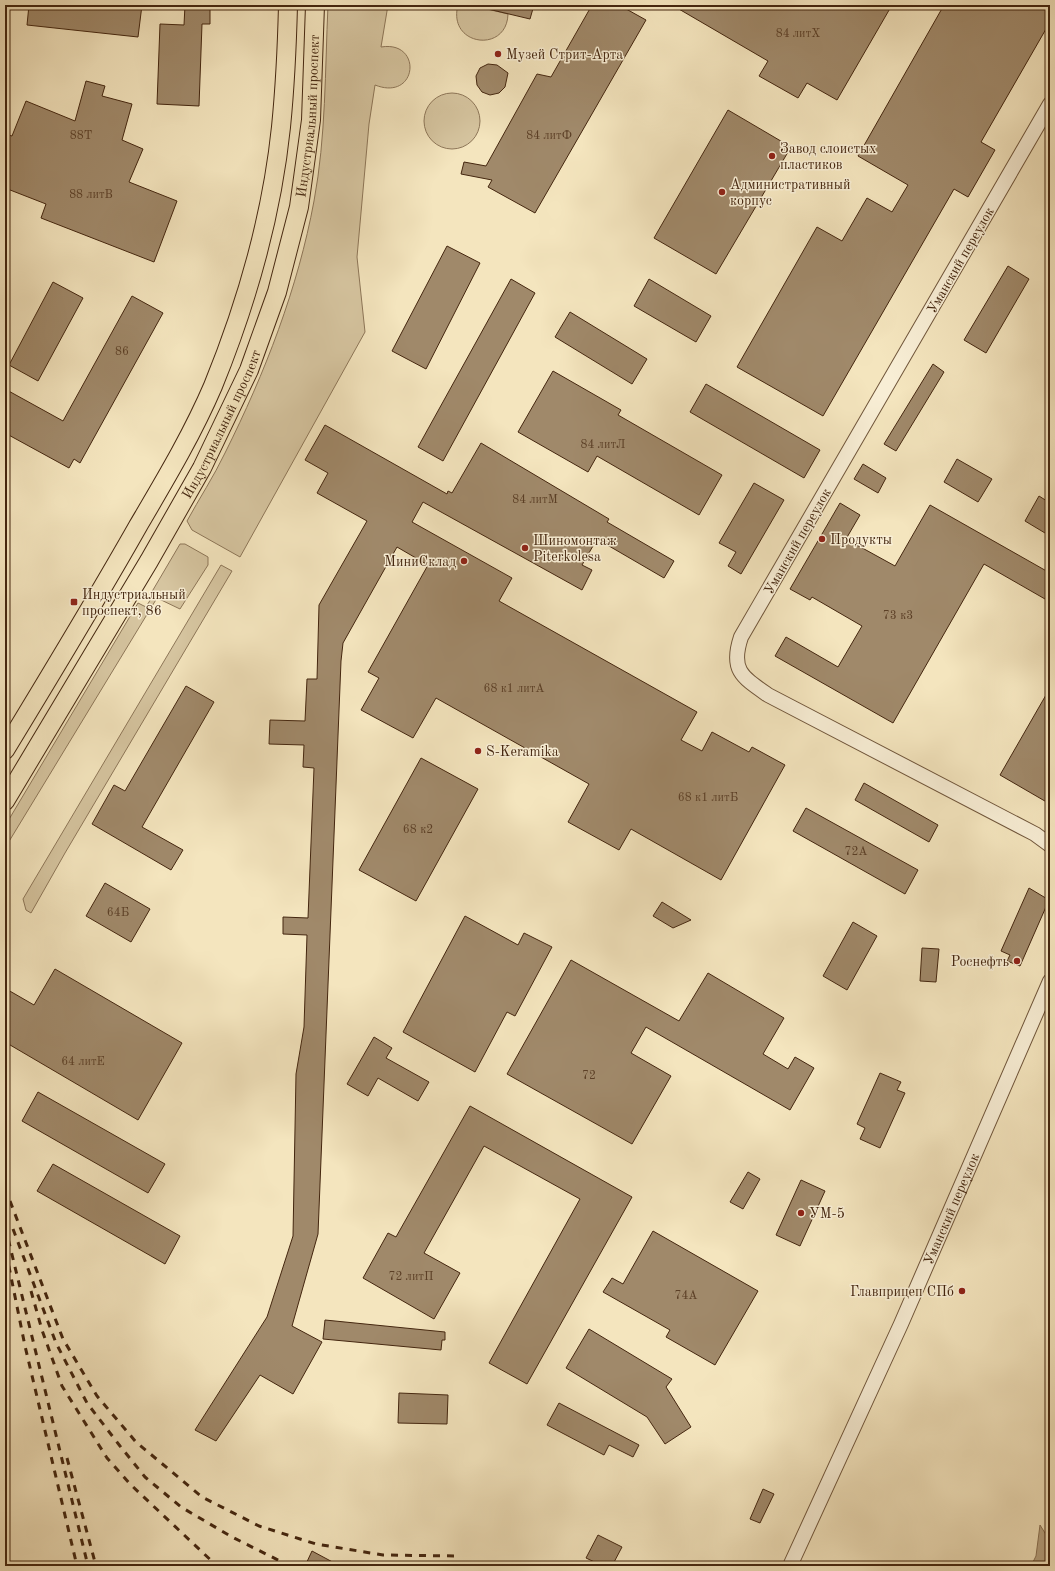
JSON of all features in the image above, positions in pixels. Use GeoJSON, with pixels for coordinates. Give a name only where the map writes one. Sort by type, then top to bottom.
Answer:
{"type":"FeatureCollection","features":[{"type":"Feature","properties":{"kind":"main road","name":"Индустриальный проспект"},"geometry":{"type":"LineString","coordinates":[[5,750],[109,577],[191,434],[227,348],[246,293],[268,208],[281,128],[288,5]]}},
{"type":"Feature","properties":{"kind":"main road","name":"Индустриальный проспект"},"geometry":{"type":"LineString","coordinates":[[5,801],[149,562],[199,475],[232,409],[249,370],[277,292],[299,207],[311,120],[316,5]]}},
{"type":"Feature","properties":{"kind":"street","name":"Уманский переулок"},"geometry":{"type":"LineString","coordinates":[[1050,104],[749,624],[741,638],[735,654],[739,670],[752,684],[768,695],[1035,834],[1050,845]]}},
{"type":"Feature","properties":{"kind":"street","name":"Уманский переулок"},"geometry":{"type":"LineString","coordinates":[[790,1566],[901,1324],[1050,981]]}},
{"type":"Feature","properties":{"kind":"shaded area"},"geometry":{"type":"Polygon","coordinates":[[[328,5],[388,5],[381,47],[395,47],[404,52],[409,60],[410,70],[407,79],[400,85],[389,88],[375,85],[369,124],[357,257],[365,332],[240,557],[192,530],[187,521],[221,462],[254,392],[267,361],[299,266],[314,201],[321,153],[328,5]]]}},
{"type":"Feature","properties":{"kind":"shaded area"},"geometry":{"type":"Polygon","coordinates":[[[458,5],[470,5],[508,14],[505,27],[498,35],[489,40],[478,40],[469,36],[461,29],[457,19],[458,5]]]}},
{"type":"Feature","properties":{"kind":"shaded area"},"geometry":{"type":"Polygon","coordinates":[[[446,93],[458,93],[468,97],[476,105],[480,115],[480,127],[476,137],[468,145],[458,149],[446,149],[436,145],[428,137],[424,127],[424,115],[428,105],[436,97],[446,93]]]}},
{"type":"Feature","properties":{"kind":"shaded area"},"geometry":{"type":"Polygon","coordinates":[[[180,544],[185,544],[208,557],[208,565],[180,609],[157,598],[5,848],[5,826],[138,603],[146,607],[152,597],[150,595],[180,544]]]}},
{"type":"Feature","properties":{"kind":"shaded area"},"geometry":{"type":"Polygon","coordinates":[[[221,565],[232,571],[31,913],[26,910],[23,899],[221,565]]]}},
{"type":"Feature","properties":{"kind":"shaded area"},"geometry":{"type":"Polygon","coordinates":[[[1040,1525],[1050,1541],[1050,1566],[1031,1566],[1036,1556],[1040,1525]]]}},
{"type":"Feature","properties":{"kind":"building"},"geometry":{"type":"Polygon","coordinates":[[[29,5],[142,5],[138,37],[27,25],[29,5]]]}},
{"type":"Feature","properties":{"kind":"building"},"geometry":{"type":"Polygon","coordinates":[[[185,5],[210,5],[210,24],[202,24],[199,106],[157,104],[160,24],[184,25],[185,5]]]}},
{"type":"Feature","properties":{"kind":"building"},"geometry":{"type":"Polygon","coordinates":[[[489,5],[534,5],[530,19],[488,9],[489,5]]]}},
{"type":"Feature","properties":{"kind":"building"},"geometry":{"type":"Polygon","coordinates":[[[592,5],[619,5],[646,20],[535,213],[488,187],[492,180],[461,174],[464,162],[486,166],[537,74],[551,77],[592,5]]]}},
{"type":"Feature","properties":{"kind":"building"},"geometry":{"type":"Polygon","coordinates":[[[672,5],[892,5],[837,100],[807,83],[798,98],[759,76],[768,61],[672,5]]]}},
{"type":"Feature","properties":{"kind":"building"},"geometry":{"type":"Polygon","coordinates":[[[944,5],[1050,5],[1050,22],[981,142],[995,150],[968,197],[954,189],[823,416],[737,367],[817,227],[842,241],[867,198],[892,212],[908,185],[858,156],[944,5]]]}},
{"type":"Feature","properties":{"kind":"building"},"geometry":{"type":"Polygon","coordinates":[[[488,64],[497,65],[508,73],[505,87],[499,93],[490,95],[482,92],[477,85],[476,76],[480,68],[488,64]]]}},
{"type":"Feature","properties":{"kind":"building"},"geometry":{"type":"Polygon","coordinates":[[[86,81],[105,86],[102,96],[132,104],[122,140],[143,149],[129,182],[177,201],[154,262],[41,218],[46,204],[5,188],[5,134],[12,136],[26,101],[75,121],[86,81]]]}},
{"type":"Feature","properties":{"kind":"building","name":"Административный корпус"},"geometry":{"type":"Polygon","coordinates":[[[728,110],[791,147],[716,274],[654,238],[728,110]]]}},
{"type":"Feature","properties":{"kind":"building"},"geometry":{"type":"Polygon","coordinates":[[[447,246],[480,263],[426,369],[392,351],[447,246]]]}},
{"type":"Feature","properties":{"kind":"building"},"geometry":{"type":"Polygon","coordinates":[[[1008,266],[1029,279],[986,353],[964,340],[1008,266]]]}},
{"type":"Feature","properties":{"kind":"building"},"geometry":{"type":"Polygon","coordinates":[[[511,279],[535,293],[443,461],[418,447],[511,279]]]}},
{"type":"Feature","properties":{"kind":"building"},"geometry":{"type":"Polygon","coordinates":[[[649,279],[711,316],[696,342],[634,306],[649,279]]]}},
{"type":"Feature","properties":{"kind":"building"},"geometry":{"type":"Polygon","coordinates":[[[53,282],[83,298],[38,381],[9,365],[53,282]]]}},
{"type":"Feature","properties":{"kind":"building"},"geometry":{"type":"Polygon","coordinates":[[[132,296],[163,313],[80,463],[74,459],[69,468],[5,433],[5,389],[63,421],[132,296]]]}},
{"type":"Feature","properties":{"kind":"building"},"geometry":{"type":"Polygon","coordinates":[[[570,312],[647,359],[632,384],[555,337],[570,312]]]}},
{"type":"Feature","properties":{"kind":"building"},"geometry":{"type":"Polygon","coordinates":[[[933,364],[944,372],[896,451],[884,444],[933,364]]]}},
{"type":"Feature","properties":{"kind":"building"},"geometry":{"type":"Polygon","coordinates":[[[553,371],[621,410],[618,415],[722,475],[699,515],[597,456],[588,472],[518,432],[553,371]]]}},
{"type":"Feature","properties":{"kind":"building"},"geometry":{"type":"Polygon","coordinates":[[[706,384],[820,450],[804,478],[690,412],[706,384]]]}},
{"type":"Feature","properties":{"kind":"building"},"geometry":{"type":"Polygon","coordinates":[[[325,425],[447,494],[448,491],[452,493],[481,443],[609,519],[607,522],[674,561],[664,578],[597,539],[582,565],[592,570],[582,590],[423,502],[412,522],[512,578],[499,601],[697,712],[681,740],[702,751],[712,732],[749,752],[752,747],[785,765],[721,880],[631,829],[619,850],[568,822],[589,784],[436,698],[413,738],[361,710],[379,678],[368,672],[428,565],[397,547],[343,643],[341,661],[318,1234],[292,1326],[322,1342],[293,1394],[260,1375],[216,1441],[195,1430],[267,1317],[293,1236],[296,1074],[304,1027],[307,935],[283,934],[283,917],[308,918],[314,768],[303,767],[304,745],[269,744],[270,720],[305,721],[307,679],[317,679],[319,605],[367,521],[317,493],[328,473],[305,460],[325,425]]]}},
{"type":"Feature","properties":{"kind":"building"},"geometry":{"type":"Polygon","coordinates":[[[957,459],[992,479],[978,502],[944,482],[957,459]]]}},
{"type":"Feature","properties":{"kind":"building"},"geometry":{"type":"Polygon","coordinates":[[[863,464],[886,478],[878,493],[854,479],[863,464]]]}},
{"type":"Feature","properties":{"kind":"building"},"geometry":{"type":"Polygon","coordinates":[[[754,483],[784,500],[741,574],[728,566],[736,552],[719,543],[754,483]]]}},
{"type":"Feature","properties":{"kind":"building"},"geometry":{"type":"Polygon","coordinates":[[[1039,496],[1050,503],[1050,536],[1025,521],[1039,496]]]}},
{"type":"Feature","properties":{"kind":"building"},"geometry":{"type":"Polygon","coordinates":[[[840,503],[860,515],[846,539],[895,566],[930,505],[1050,573],[1050,589],[1045,599],[984,564],[893,723],[775,656],[786,637],[838,667],[862,626],[812,597],[810,600],[790,589],[840,503]]]}},
{"type":"Feature","properties":{"kind":"building"},"geometry":{"type":"Polygon","coordinates":[[[186,686],[214,702],[142,827],[183,850],[171,870],[92,824],[114,785],[125,791],[186,686]]]}},
{"type":"Feature","properties":{"kind":"building"},"geometry":{"type":"Polygon","coordinates":[[[1050,688],[1050,804],[1000,775],[1050,688]]]}},
{"type":"Feature","properties":{"kind":"building"},"geometry":{"type":"Polygon","coordinates":[[[421,758],[478,789],[416,901],[359,870],[421,758]]]}},
{"type":"Feature","properties":{"kind":"building"},"geometry":{"type":"Polygon","coordinates":[[[864,783],[938,825],[929,842],[855,800],[864,783]]]}},
{"type":"Feature","properties":{"kind":"building"},"geometry":{"type":"Polygon","coordinates":[[[806,808],[918,870],[905,894],[793,831],[806,808]]]}},
{"type":"Feature","properties":{"kind":"building"},"geometry":{"type":"Polygon","coordinates":[[[105,883],[150,909],[131,942],[86,916],[105,883]]]}},
{"type":"Feature","properties":{"kind":"building"},"geometry":{"type":"Polygon","coordinates":[[[1029,888],[1049,900],[1020,966],[1007,961],[1010,955],[1001,951],[1029,888]]]}},
{"type":"Feature","properties":{"kind":"building"},"geometry":{"type":"Polygon","coordinates":[[[662,902],[691,920],[673,928],[653,916],[662,902]]]}},
{"type":"Feature","properties":{"kind":"building"},"geometry":{"type":"Polygon","coordinates":[[[465,916],[518,945],[524,933],[552,947],[515,1016],[507,1012],[475,1072],[403,1032],[465,916]]]}},
{"type":"Feature","properties":{"kind":"building"},"geometry":{"type":"Polygon","coordinates":[[[853,922],[877,936],[847,990],[823,976],[853,922]]]}},
{"type":"Feature","properties":{"kind":"building"},"geometry":{"type":"Polygon","coordinates":[[[922,948],[939,949],[936,982],[920,981],[922,948]]]}},
{"type":"Feature","properties":{"kind":"building"},"geometry":{"type":"Polygon","coordinates":[[[571,960],[679,1021],[708,973],[784,1018],[763,1054],[788,1069],[795,1057],[814,1068],[790,1110],[646,1027],[631,1053],[671,1076],[632,1144],[507,1074],[571,960]]]}},
{"type":"Feature","properties":{"kind":"building"},"geometry":{"type":"Polygon","coordinates":[[[55,969],[182,1043],[138,1120],[5,1042],[5,995],[8,990],[34,1005],[55,969]]]}},
{"type":"Feature","properties":{"kind":"building"},"geometry":{"type":"Polygon","coordinates":[[[374,1037],[392,1048],[386,1058],[429,1082],[418,1101],[378,1078],[368,1096],[347,1084],[374,1037]]]}},
{"type":"Feature","properties":{"kind":"building"},"geometry":{"type":"Polygon","coordinates":[[[880,1073],[901,1082],[897,1090],[905,1093],[880,1148],[860,1139],[865,1128],[857,1124],[880,1073]]]}},
{"type":"Feature","properties":{"kind":"building"},"geometry":{"type":"Polygon","coordinates":[[[38,1092],[165,1164],[148,1193],[22,1121],[38,1092]]]}},
{"type":"Feature","properties":{"kind":"building"},"geometry":{"type":"Polygon","coordinates":[[[470,1106],[632,1197],[527,1384],[489,1363],[580,1199],[484,1146],[424,1253],[460,1273],[434,1319],[363,1278],[388,1233],[396,1237],[470,1106]]]}},
{"type":"Feature","properties":{"kind":"building"},"geometry":{"type":"Polygon","coordinates":[[[53,1164],[180,1236],[165,1264],[37,1191],[53,1164]]]}},
{"type":"Feature","properties":{"kind":"building"},"geometry":{"type":"Polygon","coordinates":[[[748,1172],[760,1179],[743,1209],[730,1202],[748,1172]]]}},
{"type":"Feature","properties":{"kind":"building","name":"УМ-5"},"geometry":{"type":"Polygon","coordinates":[[[801,1180],[825,1191],[800,1246],[776,1235],[801,1180]]]}},
{"type":"Feature","properties":{"kind":"building"},"geometry":{"type":"Polygon","coordinates":[[[653,1231],[758,1291],[715,1365],[666,1337],[670,1330],[603,1292],[612,1278],[623,1284],[653,1231]]]}},
{"type":"Feature","properties":{"kind":"building"},"geometry":{"type":"Polygon","coordinates":[[[325,1320],[445,1332],[445,1340],[442,1340],[441,1350],[323,1339],[325,1320]]]}},
{"type":"Feature","properties":{"kind":"building"},"geometry":{"type":"Polygon","coordinates":[[[589,1329],[672,1379],[666,1387],[691,1427],[665,1444],[647,1417],[566,1368],[589,1329]]]}},
{"type":"Feature","properties":{"kind":"building"},"geometry":{"type":"Polygon","coordinates":[[[399,1393],[448,1395],[447,1424],[398,1423],[399,1393]]]}},
{"type":"Feature","properties":{"kind":"building"},"geometry":{"type":"Polygon","coordinates":[[[559,1403],[639,1445],[633,1457],[609,1445],[604,1455],[547,1425],[559,1403]]]}},
{"type":"Feature","properties":{"kind":"building"},"geometry":{"type":"Polygon","coordinates":[[[763,1489],[774,1494],[760,1523],[750,1519],[763,1489]]]}},
{"type":"Feature","properties":{"kind":"building"},"geometry":{"type":"Polygon","coordinates":[[[598,1535],[622,1547],[612,1566],[603,1566],[586,1558],[598,1535]]]}},
{"type":"Feature","properties":{"kind":"building"},"geometry":{"type":"Polygon","coordinates":[[[312,1551],[340,1566],[305,1566],[312,1551]]]}},
{"type":"Feature","properties":{"kind":"railway"},"geometry":{"type":"LineString","coordinates":[[5,1188],[63,1339],[97,1396],[136,1442],[202,1497],[259,1526],[316,1544],[383,1555],[458,1556]]}},
{"type":"Feature","properties":{"kind":"railway"},"geometry":{"type":"LineString","coordinates":[[5,1226],[88,1566]]}},
{"type":"Feature","properties":{"kind":"railway"},"geometry":{"type":"LineString","coordinates":[[13,1229],[56,1343],[87,1403],[145,1477],[181,1507],[232,1537],[290,1566]]}},
{"type":"Feature","properties":{"kind":"railway"},"geometry":{"type":"LineString","coordinates":[[6,1252],[25,1346],[77,1566]]}},
{"type":"Feature","properties":{"kind":"railway"},"geometry":{"type":"LineString","coordinates":[[31,1291],[42,1330],[62,1386],[107,1458],[130,1484],[217,1566]]}},
{"type":"Feature","properties":{"kind":"railway"},"geometry":{"type":"LineString","coordinates":[[67,1458],[96,1566]]}},
{"type":"Feature","properties":{"kind":"place","name":"Музей Стрит-Арта"},"geometry":{"type":"Point","coordinates":[498,54]}},
{"type":"Feature","properties":{"kind":"place","name":"Завод слоистых пластиков"},"geometry":{"type":"Point","coordinates":[772,156]}},
{"type":"Feature","properties":{"kind":"place","name":"Административный корпус"},"geometry":{"type":"Point","coordinates":[722,192]}},
{"type":"Feature","properties":{"kind":"place","name":"Продукты"},"geometry":{"type":"Point","coordinates":[822,539]}},
{"type":"Feature","properties":{"kind":"place","name":"Шиномонтаж Piterkolesa"},"geometry":{"type":"Point","coordinates":[525,548]}},
{"type":"Feature","properties":{"kind":"place","name":"МиниСклад"},"geometry":{"type":"Point","coordinates":[464,561]}},
{"type":"Feature","properties":{"kind":"place","name":"Индустриальный проспект, 86"},"geometry":{"type":"Point","coordinates":[74,602]}},
{"type":"Feature","properties":{"kind":"place","name":"S-Keramika"},"geometry":{"type":"Point","coordinates":[478,751]}},
{"type":"Feature","properties":{"kind":"place","name":"Роснефть"},"geometry":{"type":"Point","coordinates":[1017,961]}},
{"type":"Feature","properties":{"kind":"place","name":"УМ-5"},"geometry":{"type":"Point","coordinates":[801,1213]}},
{"type":"Feature","properties":{"kind":"place","name":"Главприцеп СПб"},"geometry":{"type":"Point","coordinates":[962,1291]}}]}
